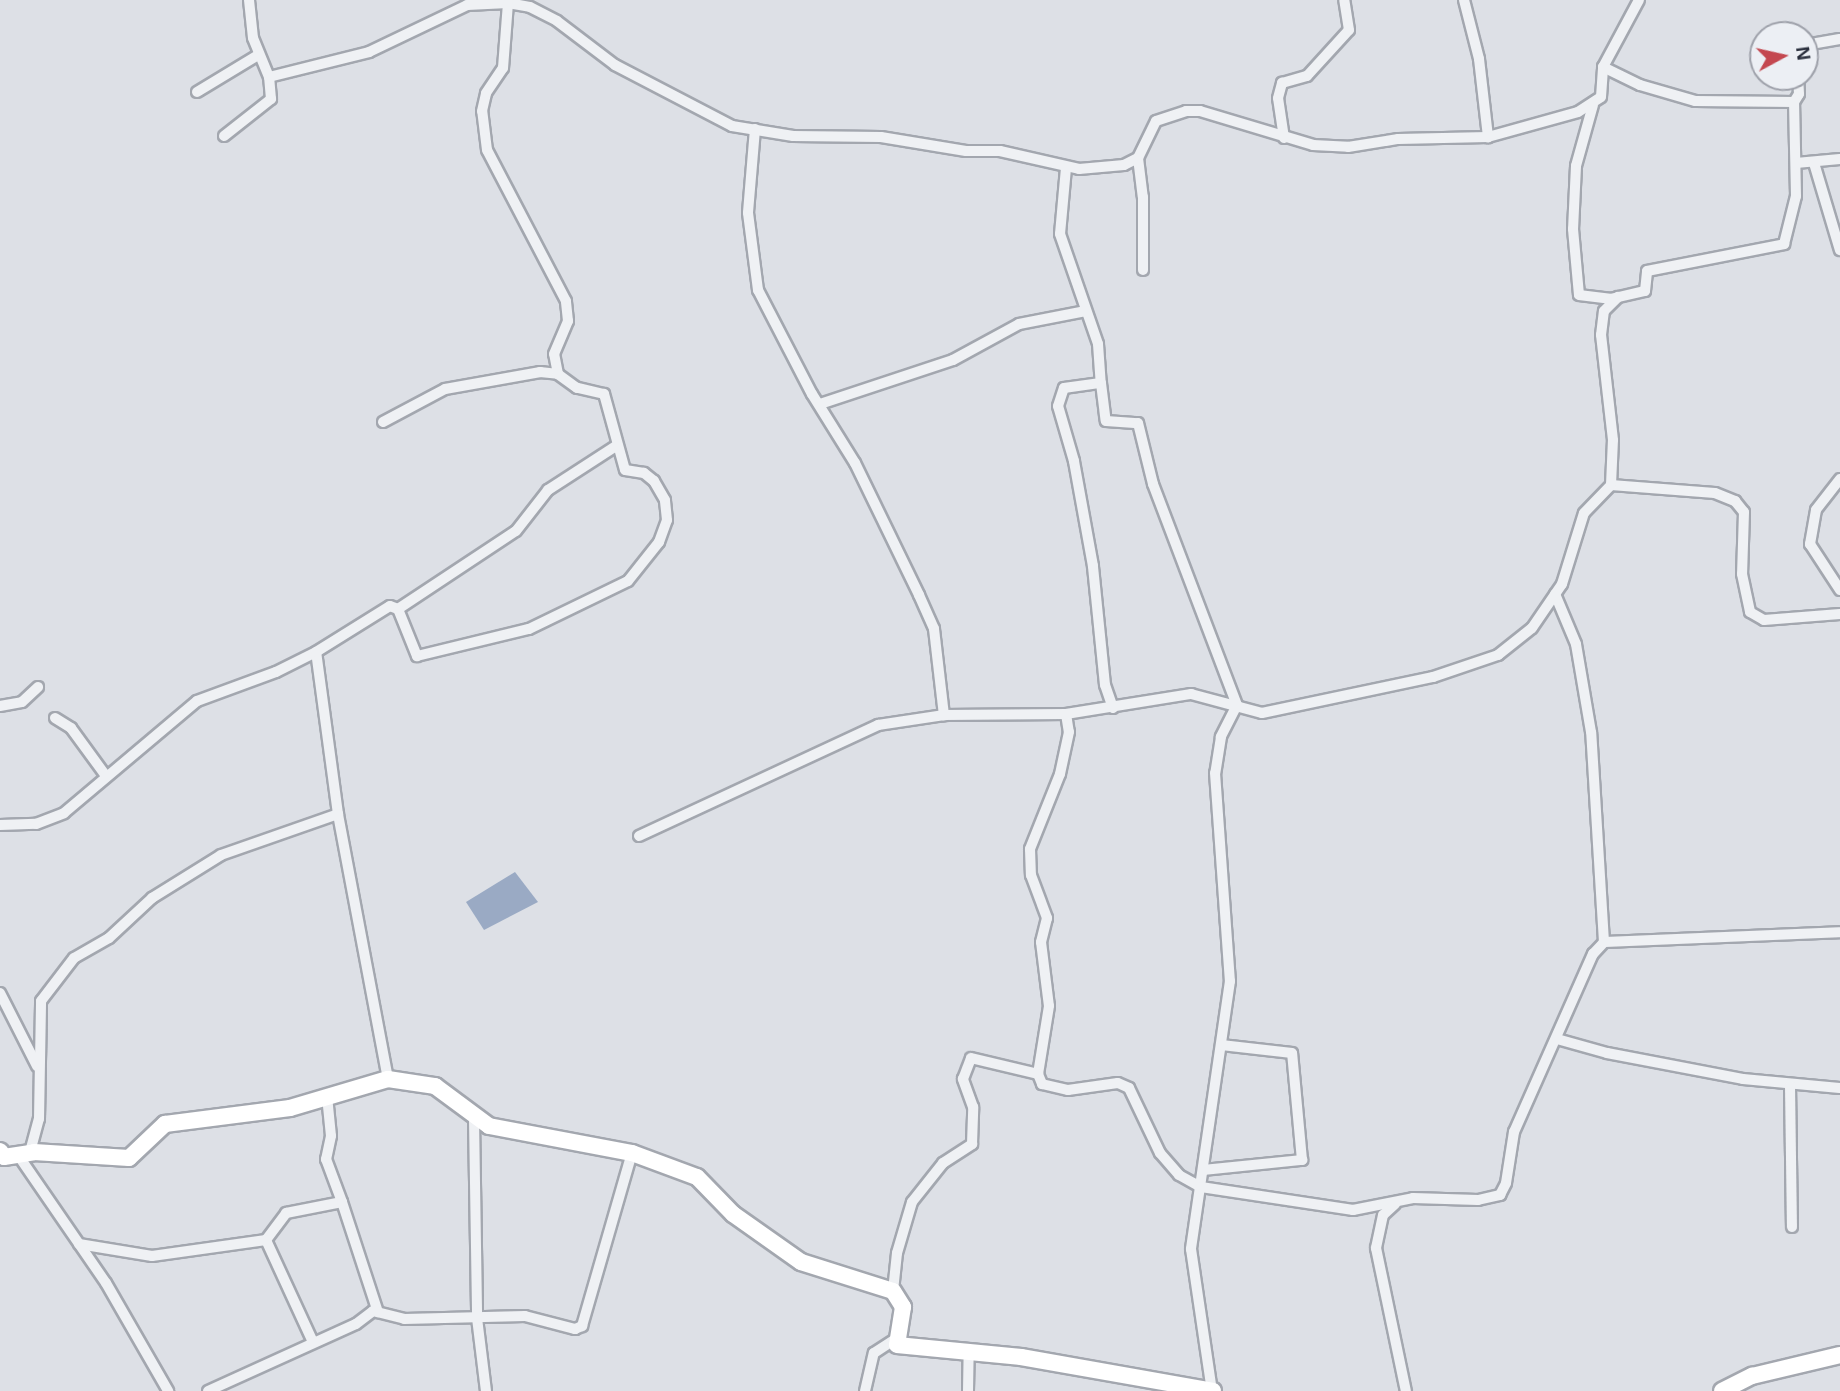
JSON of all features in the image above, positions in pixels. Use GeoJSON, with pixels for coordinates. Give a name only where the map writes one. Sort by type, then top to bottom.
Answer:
{"type":"FeatureCollection","features":[{"type":"Feature","properties":{"kind":"main road"},"geometry":{"type":"LineString","coordinates":[[10,1154],[129,1158],[165,1124],[290,1108],[388,1079],[435,1086],[460,1101],[474,1119],[489,1126],[632,1153],[697,1177],[733,1214],[801,1262],[893,1291],[903,1307],[894,1340],[897,1345],[1021,1356],[1212,1391]]}},
{"type":"Feature","properties":{"kind":"main road"},"geometry":{"type":"LineString","coordinates":[[1722,1391],[1752,1376],[1840,1355]]}},
{"type":"Feature","properties":{"kind":"street"},"geometry":{"type":"LineString","coordinates":[[224,136],[271,99],[269,77],[258,55],[249,0]]}},
{"type":"Feature","properties":{"kind":"street"},"geometry":{"type":"LineString","coordinates":[[1284,138],[1278,98],[1282,83],[1307,76],[1349,30],[1344,0]]}},
{"type":"Feature","properties":{"kind":"street"},"geometry":{"type":"LineString","coordinates":[[1464,0],[1479,60],[1488,137]]}},
{"type":"Feature","properties":{"kind":"street"},"geometry":{"type":"LineString","coordinates":[[1143,270],[1143,197],[1138,158],[1156,121],[1178,112],[1200,111],[1284,138],[1348,147],[1398,139],[1488,137],[1593,104],[1601,97],[1603,67],[1639,0]]}},
{"type":"Feature","properties":{"kind":"street"},"geometry":{"type":"LineString","coordinates":[[269,77],[369,51],[467,5],[508,4],[530,7],[556,21],[615,65],[733,125],[755,130],[1000,151],[1066,168],[1124,165],[1138,158]]}},
{"type":"Feature","properties":{"kind":"street"},"geometry":{"type":"LineString","coordinates":[[508,4],[503,68],[486,93],[481,129],[486,150],[566,301],[568,321],[554,354],[558,374]]}},
{"type":"Feature","properties":{"kind":"street"},"geometry":{"type":"LineString","coordinates":[[1819,43],[1840,39]]}},
{"type":"Feature","properties":{"kind":"street"},"geometry":{"type":"LineString","coordinates":[[197,92],[258,55]]}},
{"type":"Feature","properties":{"kind":"street"},"geometry":{"type":"LineString","coordinates":[[1603,67],[1640,85],[1695,101],[1794,102]]}},
{"type":"Feature","properties":{"kind":"street"},"geometry":{"type":"LineString","coordinates":[[1593,104],[1576,166],[1573,229],[1579,295],[1618,297],[1645,291],[1647,271],[1784,244],[1796,196],[1794,102],[1799,91]]}},
{"type":"Feature","properties":{"kind":"street"},"geometry":{"type":"LineString","coordinates":[[755,130],[748,213],[758,290],[855,463],[934,629],[944,715]]}},
{"type":"Feature","properties":{"kind":"street"},"geometry":{"type":"LineString","coordinates":[[1796,163],[1840,159]]}},
{"type":"Feature","properties":{"kind":"street"},"geometry":{"type":"LineString","coordinates":[[1814,163],[1840,250]]}},
{"type":"Feature","properties":{"kind":"street"},"geometry":{"type":"LineString","coordinates":[[1066,168],[1060,234],[1098,344],[1106,421],[1138,423],[1153,484],[1237,705],[1222,737],[1215,773],[1230,981],[1191,1250],[1212,1391]]}},
{"type":"Feature","properties":{"kind":"street"},"geometry":{"type":"LineString","coordinates":[[639,836],[878,725],[944,715],[1066,714],[1113,708],[1151,697],[1191,694],[1262,713],[1293,708],[1311,700],[1433,677],[1498,655],[1532,628],[1555,594],[1584,513],[1611,485],[1613,440],[1601,335],[1604,311],[1618,297]]}},
{"type":"Feature","properties":{"kind":"street"},"geometry":{"type":"LineString","coordinates":[[820,404],[953,360],[1019,324],[1086,311]]}},
{"type":"Feature","properties":{"kind":"street"},"geometry":{"type":"LineString","coordinates":[[383,422],[445,389],[540,372],[558,374],[577,388],[604,394],[616,446],[625,470],[645,473],[665,500],[667,520],[659,542],[628,581],[529,629],[417,656],[409,645],[398,609]]}},
{"type":"Feature","properties":{"kind":"street"},"geometry":{"type":"LineString","coordinates":[[1101,383],[1065,388],[1058,407],[1074,461],[1093,566],[1105,685],[1113,708]]}},
{"type":"Feature","properties":{"kind":"street"},"geometry":{"type":"LineString","coordinates":[[0,825],[36,824],[64,813],[197,701],[276,672],[316,652],[383,607],[398,609],[516,531],[548,490],[616,446]]}},
{"type":"Feature","properties":{"kind":"street"},"geometry":{"type":"LineString","coordinates":[[1840,479],[1816,510],[1810,544],[1840,590]]}},
{"type":"Feature","properties":{"kind":"street"},"geometry":{"type":"LineString","coordinates":[[1611,485],[1715,493],[1735,501],[1744,512],[1742,574],[1750,611],[1764,620],[1840,614]]}},
{"type":"Feature","properties":{"kind":"street"},"geometry":{"type":"LineString","coordinates":[[1555,594],[1576,644],[1591,732],[1604,942]]}},
{"type":"Feature","properties":{"kind":"street"},"geometry":{"type":"LineString","coordinates":[[316,652],[338,814],[388,1079]]}},
{"type":"Feature","properties":{"kind":"street"},"geometry":{"type":"LineString","coordinates":[[0,706],[22,702],[38,687]]}},
{"type":"Feature","properties":{"kind":"street"},"geometry":{"type":"LineString","coordinates":[[1066,714],[1069,732],[1060,774],[1030,849],[1031,875],[1047,918],[1041,942],[1049,1006],[1038,1074],[1042,1084],[1068,1090],[1118,1083],[1129,1088],[1160,1153],[1179,1175],[1201,1187],[1353,1210],[1395,1204],[1413,1198],[1478,1200],[1500,1195],[1506,1183],[1514,1132],[1593,954],[1604,942],[1840,932]]}},
{"type":"Feature","properties":{"kind":"street"},"geometry":{"type":"LineString","coordinates":[[55,718],[71,727],[106,776]]}},
{"type":"Feature","properties":{"kind":"street"},"geometry":{"type":"LineString","coordinates":[[168,1391],[79,1244],[10,1154],[39,1119],[41,1072],[37,1047],[41,1001],[74,958],[109,938],[152,898],[221,855],[338,814]]}},
{"type":"Feature","properties":{"kind":"street"},"geometry":{"type":"LineString","coordinates":[[0,993],[41,1072]]}},
{"type":"Feature","properties":{"kind":"street"},"geometry":{"type":"LineString","coordinates":[[1557,1039],[1607,1053],[1790,1086],[1840,1088]]}},
{"type":"Feature","properties":{"kind":"street"},"geometry":{"type":"LineString","coordinates":[[1202,1170],[1302,1160],[1292,1053],[1221,1045]]}},
{"type":"Feature","properties":{"kind":"street"},"geometry":{"type":"LineString","coordinates":[[893,1291],[897,1253],[912,1202],[943,1163],[972,1144],[973,1107],[963,1079],[971,1058],[1038,1074]]}},
{"type":"Feature","properties":{"kind":"street"},"geometry":{"type":"LineString","coordinates":[[1790,1086],[1792,1227]]}},
{"type":"Feature","properties":{"kind":"street"},"geometry":{"type":"LineString","coordinates":[[327,1096],[331,1136],[326,1159],[378,1312]]}},
{"type":"Feature","properties":{"kind":"street"},"geometry":{"type":"LineString","coordinates":[[474,1119],[477,1318],[486,1391]]}},
{"type":"Feature","properties":{"kind":"street"},"geometry":{"type":"LineString","coordinates":[[208,1391],[312,1340],[378,1312],[404,1319],[525,1316],[575,1329],[582,1326],[632,1153]]}},
{"type":"Feature","properties":{"kind":"street"},"geometry":{"type":"LineString","coordinates":[[79,1244],[152,1256],[266,1240],[286,1213],[342,1202]]}},
{"type":"Feature","properties":{"kind":"street"},"geometry":{"type":"LineString","coordinates":[[1395,1204],[1383,1215],[1376,1248],[1406,1391]]}},
{"type":"Feature","properties":{"kind":"street"},"geometry":{"type":"LineString","coordinates":[[266,1240],[312,1340]]}},
{"type":"Feature","properties":{"kind":"street"},"geometry":{"type":"LineString","coordinates":[[865,1391],[874,1353],[894,1340]]}},
{"type":"Feature","properties":{"kind":"street"},"geometry":{"type":"LineString","coordinates":[[968,1391],[969,1352]]}},
{"type":"Feature","properties":{"kind":"water"},"geometry":{"type":"Polygon","coordinates":[[[515,872],[538,902],[484,930],[466,902],[515,872]]]}}]}
